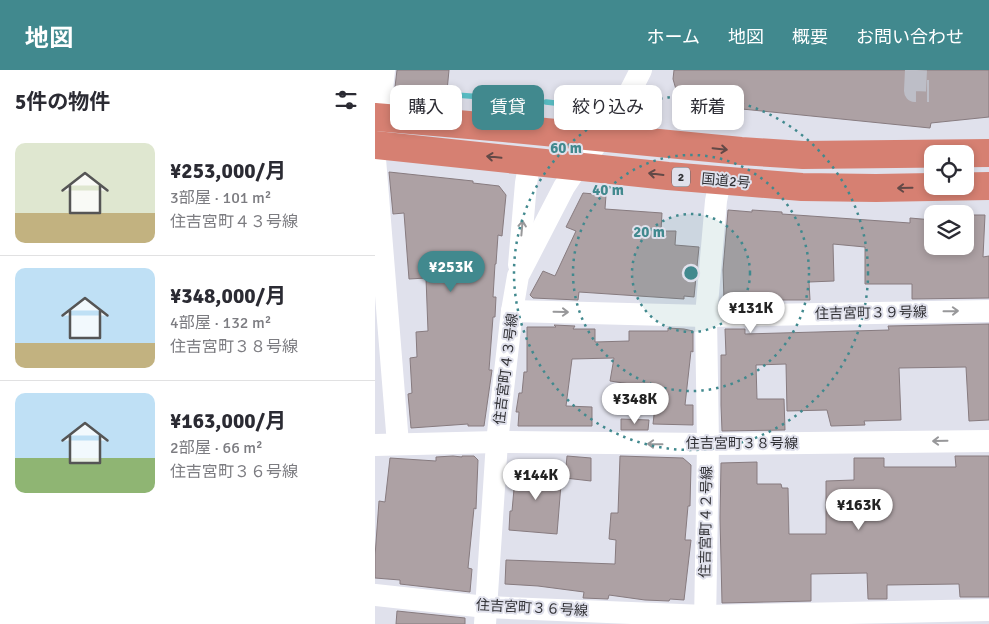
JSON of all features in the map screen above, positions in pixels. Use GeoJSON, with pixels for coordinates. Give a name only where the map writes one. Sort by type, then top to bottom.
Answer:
{"type":"FeatureCollection","features":[{"type":"Feature","properties":{"kind":"highway"},"geometry":{"type":"LineString","coordinates":[[377,118],[741,151],[803,154],[989,153]]}},
{"type":"Feature","properties":{"kind":"highway","name":"国道2号"},"geometry":{"type":"LineString","coordinates":[[375,145],[802,187],[989,186]]}},
{"type":"Feature","properties":{"kind":"street"},"geometry":{"type":"LineString","coordinates":[[377,118],[384,70]]}},
{"type":"Feature","properties":{"kind":"street","name":"住吉宮町４３号線"},"geometry":{"type":"LineString","coordinates":[[485,616],[497,442],[512,311],[518,276],[564,187],[578,166],[614,123],[641,70]]}},
{"type":"Feature","properties":{"kind":"street"},"geometry":{"type":"LineString","coordinates":[[375,159],[398,444]]}},
{"type":"Feature","properties":{"kind":"street"},"geometry":{"type":"LineString","coordinates":[[518,276],[526,183],[530,161]]}},
{"type":"Feature","properties":{"kind":"street","name":"住吉宮町４２号線"},"geometry":{"type":"LineString","coordinates":[[705,620],[708,444],[705,316],[716,201],[720,180]]}},
{"type":"Feature","properties":{"kind":"street","name":"住吉宮町３９号線"},"geometry":{"type":"LineString","coordinates":[[512,311],[705,316],[989,310]]}},
{"type":"Feature","properties":{"kind":"street","name":"住吉宮町３８号線"},"geometry":{"type":"LineString","coordinates":[[375,445],[497,442],[708,444],[989,441]]}},
{"type":"Feature","properties":{"kind":"street","name":"住吉宮町３６号線"},"geometry":{"type":"LineString","coordinates":[[375,595],[485,616],[705,620],[989,610]]}},
{"type":"Feature","properties":{"kind":"building"},"geometry":{"type":"Polygon","coordinates":[[[397,70],[449,70],[448,85],[395,85],[397,70]]]}},
{"type":"Feature","properties":{"kind":"building"},"geometry":{"type":"Polygon","coordinates":[[[674,70],[989,70],[989,117],[931,123],[930,128],[744,109],[744,85],[675,85],[674,70]]]}},
{"type":"Feature","properties":{"kind":"building"},"geometry":{"type":"Polygon","coordinates":[[[389,172],[473,181],[473,183],[499,186],[506,195],[502,236],[498,235],[495,264],[493,297],[496,297],[495,317],[493,317],[489,370],[492,370],[484,426],[468,426],[468,424],[411,428],[408,394],[412,393],[410,358],[417,357],[416,332],[428,331],[426,278],[409,279],[404,213],[393,214],[389,172]]]}},
{"type":"Feature","properties":{"kind":"building"},"geometry":{"type":"Polygon","coordinates":[[[583,193],[606,195],[605,209],[662,213],[661,231],[676,231],[675,245],[699,247],[694,297],[684,296],[684,299],[579,292],[578,300],[533,298],[530,295],[543,271],[555,276],[576,231],[566,227],[583,193]]]}},
{"type":"Feature","properties":{"kind":"building"},"geometry":{"type":"Polygon","coordinates":[[[728,210],[782,212],[782,214],[910,223],[910,218],[924,219],[924,255],[974,255],[974,215],[985,215],[983,257],[989,256],[989,298],[912,299],[912,284],[865,284],[865,247],[833,244],[834,281],[809,282],[810,300],[724,300],[723,270],[728,210]]]}},
{"type":"Feature","properties":{"kind":"building"},"geometry":{"type":"Polygon","coordinates":[[[989,324],[989,420],[969,421],[966,367],[899,368],[901,420],[864,421],[865,425],[831,426],[827,410],[787,411],[786,364],[756,365],[757,399],[784,399],[785,430],[722,431],[721,355],[726,355],[725,329],[745,329],[745,334],[889,330],[888,326],[989,324]]]}},
{"type":"Feature","properties":{"kind":"building"},"geometry":{"type":"Polygon","coordinates":[[[554,325],[575,326],[573,329],[595,329],[595,342],[629,341],[629,331],[668,331],[668,328],[693,331],[693,352],[691,351],[685,405],[693,405],[693,425],[653,424],[657,388],[610,381],[614,358],[572,359],[566,406],[592,407],[592,426],[518,426],[519,412],[516,412],[519,393],[522,393],[524,372],[527,372],[527,327],[556,327],[554,325]]]}},
{"type":"Feature","properties":{"kind":"building"},"geometry":{"type":"Polygon","coordinates":[[[621,419],[649,420],[648,430],[621,430],[621,419]]]}},
{"type":"Feature","properties":{"kind":"building"},"geometry":{"type":"Polygon","coordinates":[[[474,456],[478,460],[476,509],[474,508],[468,568],[472,569],[470,592],[400,584],[400,580],[375,578],[379,501],[385,502],[390,458],[436,461],[436,457],[474,456]]]}},
{"type":"Feature","properties":{"kind":"building"},"geometry":{"type":"Polygon","coordinates":[[[567,456],[591,458],[591,481],[565,478],[567,456]]]}},
{"type":"Feature","properties":{"kind":"building"},"geometry":{"type":"Polygon","coordinates":[[[620,456],[683,458],[691,465],[690,506],[688,506],[685,540],[691,540],[684,600],[645,600],[609,595],[608,599],[583,598],[584,592],[505,584],[506,560],[615,564],[616,540],[609,539],[611,513],[618,513],[620,456]]]}},
{"type":"Feature","properties":{"kind":"building"},"geometry":{"type":"Polygon","coordinates":[[[955,456],[989,456],[989,597],[960,597],[959,584],[887,585],[887,599],[868,599],[867,573],[811,574],[811,601],[722,603],[721,463],[757,462],[757,484],[781,484],[782,488],[788,488],[789,534],[826,534],[826,481],[854,480],[854,458],[884,458],[884,467],[956,467],[955,456]]]}},
{"type":"Feature","properties":{"kind":"building"},"geometry":{"type":"Polygon","coordinates":[[[516,467],[562,472],[557,534],[509,530],[516,467]]]}},
{"type":"Feature","properties":{"kind":"building"},"geometry":{"type":"Polygon","coordinates":[[[397,611],[465,618],[465,624],[396,624],[397,611]]]}},
{"type":"Feature","properties":{"kind":"waterway"},"geometry":{"type":"LineString","coordinates":[[462,95],[472,96]]}},
{"type":"Feature","properties":{"kind":"waterway"},"geometry":{"type":"LineString","coordinates":[[546,102],[554,103]]}},
{"type":"Feature","properties":{"kind":"tunnel"},"geometry":{"type":"LineString","coordinates":[[916,70],[915,91],[929,91]]}}]}
